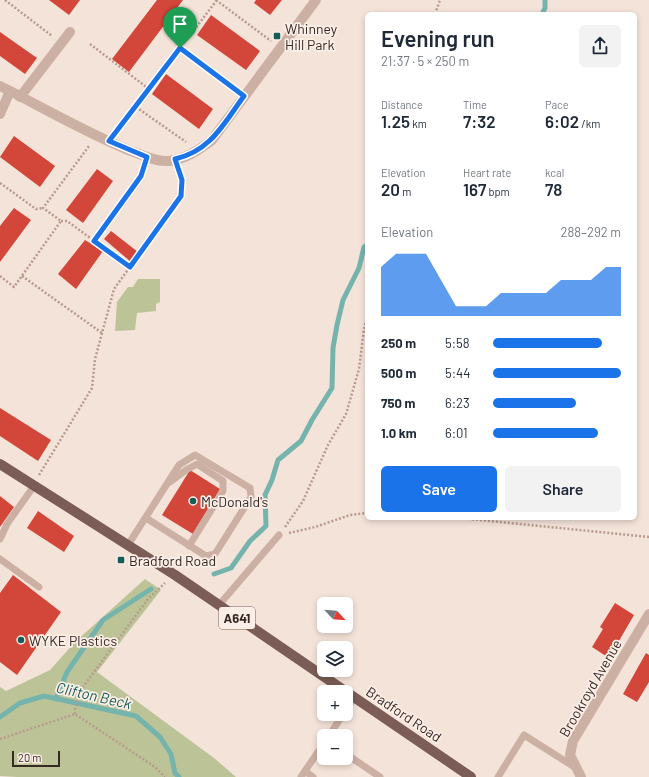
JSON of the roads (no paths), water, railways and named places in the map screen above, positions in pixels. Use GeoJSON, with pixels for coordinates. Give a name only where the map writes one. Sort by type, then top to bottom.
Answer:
{"type":"FeatureCollection","features":[{"type":"Feature","properties":{"kind":"main road","name":"Bradford Road"},"geometry":{"type":"LineString","coordinates":[[0,464],[175,575],[471,777]]}},
{"type":"Feature","properties":{"kind":"street"},"geometry":{"type":"LineString","coordinates":[[0,86],[97,136],[147,157],[168,161],[198,151],[212,140],[316,0]]}},
{"type":"Feature","properties":{"kind":"street"},"geometry":{"type":"LineString","coordinates":[[20,97],[70,32]]}},
{"type":"Feature","properties":{"kind":"street"},"geometry":{"type":"LineString","coordinates":[[0,114],[10,91]]}},
{"type":"Feature","properties":{"kind":"street","name":"Brookroyd Avenue"},"geometry":{"type":"LineString","coordinates":[[580,773],[570,755],[573,741],[649,614]]}},
{"type":"Feature","properties":{"kind":"lane"},"geometry":{"type":"LineString","coordinates":[[128,545],[179,465],[195,455],[250,488],[251,497],[215,554],[206,556],[146,518]]}},
{"type":"Feature","properties":{"kind":"lane"},"geometry":{"type":"LineString","coordinates":[[164,488],[186,470],[198,464],[223,481],[223,491],[189,546]]}},
{"type":"Feature","properties":{"kind":"lane"},"geometry":{"type":"LineString","coordinates":[[0,539],[7,524],[34,486]]}},
{"type":"Feature","properties":{"kind":"lane"},"geometry":{"type":"LineString","coordinates":[[219,605],[279,535]]}},
{"type":"Feature","properties":{"kind":"lane"},"geometry":{"type":"LineString","coordinates":[[0,558],[39,587]]}},
{"type":"Feature","properties":{"kind":"lane"},"geometry":{"type":"LineString","coordinates":[[498,777],[524,735],[580,773]]}},
{"type":"Feature","properties":{"kind":"lane"},"geometry":{"type":"LineString","coordinates":[[313,777],[303,774],[317,753]]}},
{"type":"Feature","properties":{"kind":"lane"},"geometry":{"type":"LineString","coordinates":[[353,759],[380,777]]}},
{"type":"Feature","properties":{"kind":"waterway"},"geometry":{"type":"LineString","coordinates":[[543,12],[545,8],[545,0]]}},
{"type":"Feature","properties":{"kind":"waterway"},"geometry":{"type":"LineString","coordinates":[[214,574],[231,568],[250,541],[266,526],[265,495],[272,480],[278,460],[301,441],[332,388],[333,348],[337,325],[343,300],[359,268],[365,246]]}},
{"type":"Feature","properties":{"kind":"waterway"},"geometry":{"type":"LineString","coordinates":[[56,699],[67,672],[103,620],[151,589]]}},
{"type":"Feature","properties":{"kind":"waterway","name":"Clifton Beck"},"geometry":{"type":"LineString","coordinates":[[0,717],[20,703],[44,696],[136,716],[160,737],[171,754],[175,773],[179,777]]}},
{"type":"Feature","properties":{"kind":"place","name":"Whinney Hill Park"},"geometry":{"type":"Point","coordinates":[277,36]}},
{"type":"Feature","properties":{"kind":"place","name":"McDonald's"},"geometry":{"type":"Point","coordinates":[193,501]}},
{"type":"Feature","properties":{"kind":"place","name":"Bradford Road"},"geometry":{"type":"Point","coordinates":[121,560]}},
{"type":"Feature","properties":{"kind":"place","name":"WYKE Plastics"},"geometry":{"type":"Point","coordinates":[21,640]}}]}
